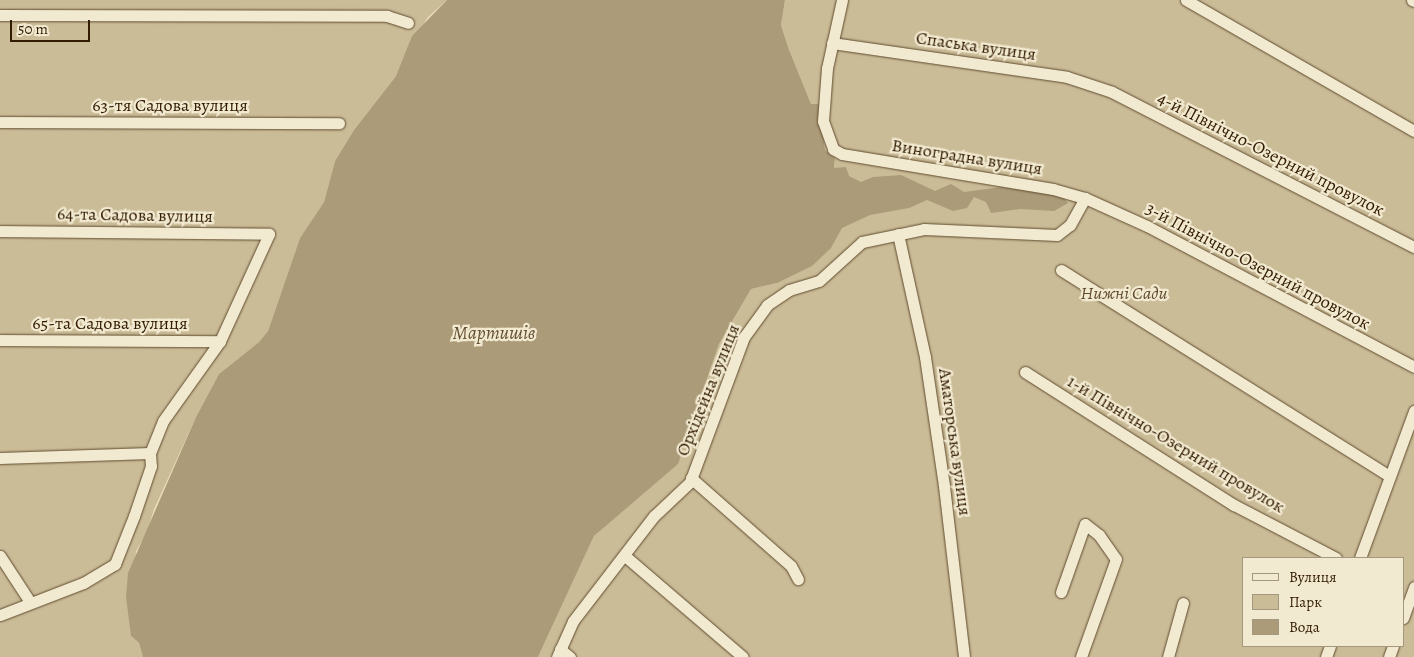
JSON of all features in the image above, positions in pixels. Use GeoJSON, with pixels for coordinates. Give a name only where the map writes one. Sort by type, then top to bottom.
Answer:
{"type":"FeatureCollection","features":[{"type":"Feature","properties":{"kind":"street"},"geometry":{"type":"LineString","coordinates":[[832,43],[842,0]]}},
{"type":"Feature","properties":{"kind":"street"},"geometry":{"type":"LineString","coordinates":[[1186,0],[1414,131]]}},
{"type":"Feature","properties":{"kind":"street"},"geometry":{"type":"LineString","coordinates":[[0,15],[387,16],[408,23]]}},
{"type":"Feature","properties":{"kind":"street","name":"Спаська вулиця"},"geometry":{"type":"LineString","coordinates":[[832,43],[1067,77],[1112,92]]}},
{"type":"Feature","properties":{"kind":"street","name":"Виноградна вулиця"},"geometry":{"type":"LineString","coordinates":[[832,43],[823,121],[827,140],[833,149],[842,154],[1053,189],[1085,198]]}},
{"type":"Feature","properties":{"kind":"street","name":"4-й Північно-Озерний провулок"},"geometry":{"type":"LineString","coordinates":[[1112,92],[1414,247]]}},
{"type":"Feature","properties":{"kind":"street","name":"63-тя Садова вулиця"},"geometry":{"type":"LineString","coordinates":[[0,122],[339,123]]}},
{"type":"Feature","properties":{"kind":"street","name":"Орхідейна вулиця"},"geometry":{"type":"LineString","coordinates":[[559,653],[573,621],[654,516],[691,478],[744,337],[767,305],[789,290],[819,281],[862,242],[924,229],[1057,235],[1070,225],[1085,198]]}},
{"type":"Feature","properties":{"kind":"street","name":"3-й Північно-Озерний провулок"},"geometry":{"type":"LineString","coordinates":[[1085,198],[1147,226],[1414,367]]}},
{"type":"Feature","properties":{"kind":"street","name":"64-та Садова вулиця"},"geometry":{"type":"LineString","coordinates":[[0,231],[269,234],[220,341]]}},
{"type":"Feature","properties":{"kind":"street","name":"Аматорська вулиця"},"geometry":{"type":"LineString","coordinates":[[898,234],[925,357],[944,486],[964,657]]}},
{"type":"Feature","properties":{"kind":"street"},"geometry":{"type":"LineString","coordinates":[[1062,270],[1388,475]]}},
{"type":"Feature","properties":{"kind":"street","name":"65-та Садова вулиця"},"geometry":{"type":"LineString","coordinates":[[0,340],[220,341]]}},
{"type":"Feature","properties":{"kind":"street"},"geometry":{"type":"LineString","coordinates":[[0,615],[82,583],[115,564],[151,466],[150,453],[163,421],[220,341]]}},
{"type":"Feature","properties":{"kind":"street","name":"1-й Північно-Озерний провулок"},"geometry":{"type":"LineString","coordinates":[[1025,372],[1234,504],[1334,557]]}},
{"type":"Feature","properties":{"kind":"street"},"geometry":{"type":"LineString","coordinates":[[1360,557],[1388,475],[1414,410]]}},
{"type":"Feature","properties":{"kind":"street"},"geometry":{"type":"LineString","coordinates":[[0,458],[150,453]]}},
{"type":"Feature","properties":{"kind":"street"},"geometry":{"type":"LineString","coordinates":[[691,478],[791,566],[798,579]]}},
{"type":"Feature","properties":{"kind":"street"},"geometry":{"type":"LineString","coordinates":[[1061,592],[1085,524],[1099,535],[1116,558],[1081,657]]}},
{"type":"Feature","properties":{"kind":"street"},"geometry":{"type":"LineString","coordinates":[[0,556],[30,602]]}},
{"type":"Feature","properties":{"kind":"street"},"geometry":{"type":"LineString","coordinates":[[625,556],[743,657]]}},
{"type":"Feature","properties":{"kind":"street"},"geometry":{"type":"LineString","coordinates":[[1404,615],[1414,587]]}},
{"type":"Feature","properties":{"kind":"street"},"geometry":{"type":"LineString","coordinates":[[1168,657],[1183,603]]}},
{"type":"Feature","properties":{"kind":"street"},"geometry":{"type":"LineString","coordinates":[[559,653],[570,657]]}},
{"type":"Feature","properties":{"kind":"green space"},"geometry":{"type":"Polygon","coordinates":[[[0,0],[447,0],[427,18],[396,76],[354,130],[335,161],[324,202],[300,238],[268,331],[259,342],[219,374],[196,417],[154,509],[147,532],[136,551],[131,636],[139,643],[143,657],[0,657],[0,0]]]}},
{"type":"Feature","properties":{"kind":"green space","name":"Нижні Сади"},"geometry":{"type":"Polygon","coordinates":[[[785,0],[1414,0],[1414,657],[538,657],[594,536],[630,503],[701,398],[719,344],[751,289],[777,283],[834,168],[835,158],[825,150],[820,115],[811,104],[781,25],[785,0]]]}},
{"type":"Feature","properties":{"kind":"water","name":"Мартишів"},"geometry":{"type":"Polygon","coordinates":[[[447,0],[785,0],[781,25],[811,104],[819,104],[825,150],[835,158],[834,168],[846,167],[849,176],[861,182],[873,177],[901,175],[935,191],[951,184],[964,192],[1001,187],[1061,195],[1068,203],[1054,211],[1020,209],[991,213],[986,202],[974,197],[967,208],[953,211],[927,200],[909,208],[870,215],[842,228],[831,248],[812,266],[777,283],[751,289],[719,344],[678,464],[594,536],[538,657],[143,657],[139,643],[131,636],[126,597],[128,573],[196,417],[219,374],[259,342],[268,331],[300,238],[324,202],[335,161],[354,130],[396,76],[412,36],[447,0]]]}}]}
